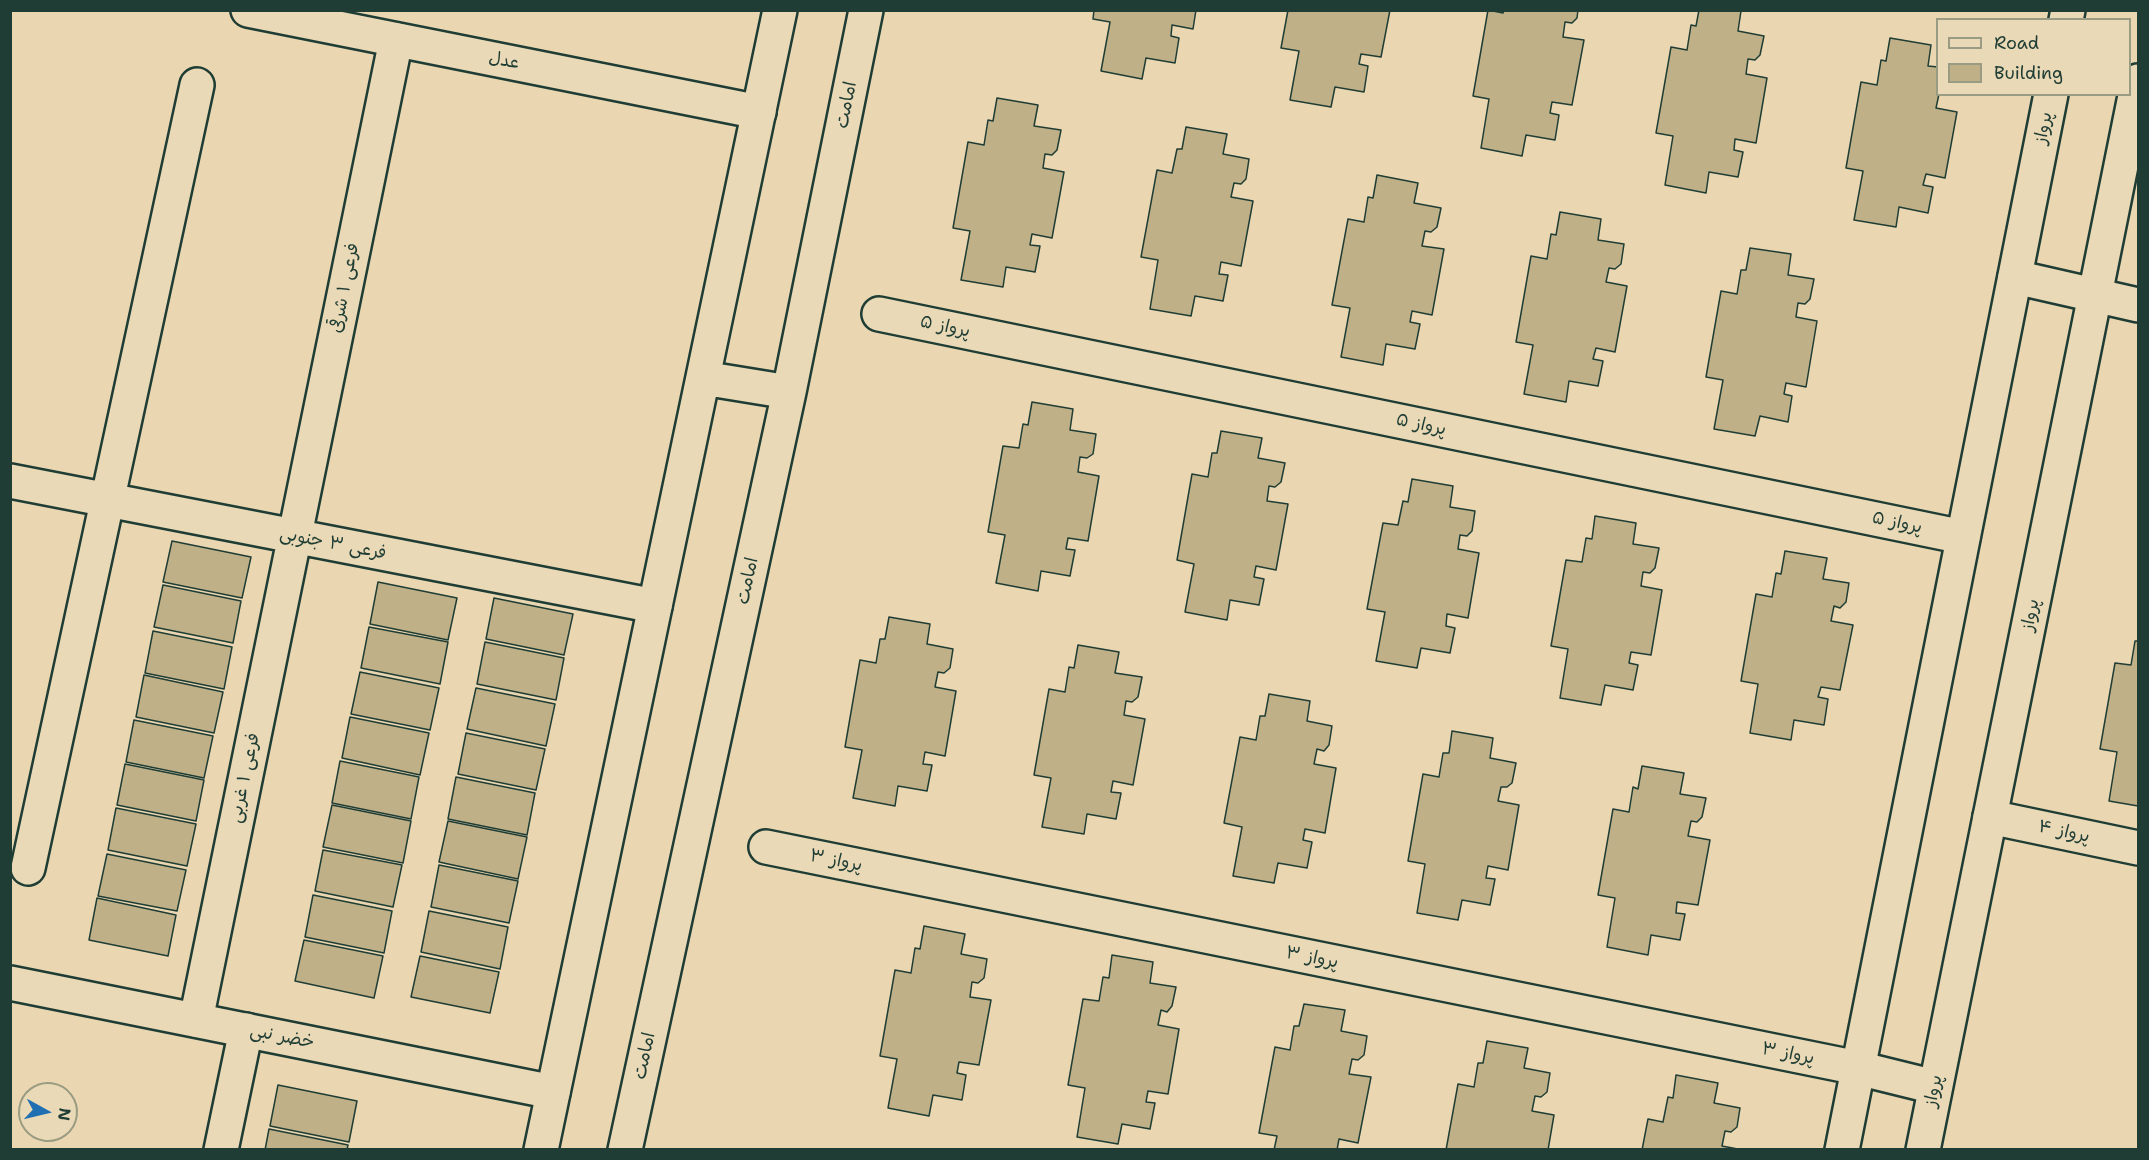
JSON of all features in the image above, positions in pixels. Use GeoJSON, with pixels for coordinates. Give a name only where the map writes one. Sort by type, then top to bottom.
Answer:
{"type":"FeatureCollection","features":[{"type":"Feature","properties":{"kind":"street","name":"عدل"},"geometry":{"type":"LineString","coordinates":[[248,10],[759,112]]}},
{"type":"Feature","properties":{"kind":"street"},"geometry":{"type":"LineString","coordinates":[[541,1149],[780,10]]}},
{"type":"Feature","properties":{"kind":"street","name":"امامت"},"geometry":{"type":"LineString","coordinates":[[625,1149],[789,392],[866,10]]}},
{"type":"Feature","properties":{"kind":"street","name":"فرعی ۱ شرقی"},"geometry":{"type":"LineString","coordinates":[[295,537],[396,40]]}},
{"type":"Feature","properties":{"kind":"street","name":"پرواز"},"geometry":{"type":"LineString","coordinates":[[1923,1149],[2139,81]]}},
{"type":"Feature","properties":{"kind":"street"},"geometry":{"type":"LineString","coordinates":[[28,868],[197,85]]}},
{"type":"Feature","properties":{"kind":"street","name":"پرواز"},"geometry":{"type":"LineString","coordinates":[[1842,1149],[2051,96]]}},
{"type":"Feature","properties":{"kind":"street"},"geometry":{"type":"LineString","coordinates":[[2015,277],[2095,297],[2139,305]]}},
{"type":"Feature","properties":{"kind":"street","name":"پرواز ۵"},"geometry":{"type":"LineString","coordinates":[[879,314],[1963,537]]}},
{"type":"Feature","properties":{"kind":"street"},"geometry":{"type":"LineString","coordinates":[[703,378],[789,392]]}},
{"type":"Feature","properties":{"kind":"street","name":"فرعی ۳ جنوبی"},"geometry":{"type":"LineString","coordinates":[[10,481],[655,606]]}},
{"type":"Feature","properties":{"kind":"street","name":"فرعی ۱ غربی"},"geometry":{"type":"LineString","coordinates":[[196,1020],[295,537]]}},
{"type":"Feature","properties":{"kind":"street","name":"پرواز ۴"},"geometry":{"type":"LineString","coordinates":[[1990,817],[2139,848]]}},
{"type":"Feature","properties":{"kind":"street","name":"پرواز ۳"},"geometry":{"type":"LineString","coordinates":[[766,847],[1858,1068],[1935,1087]]}},
{"type":"Feature","properties":{"kind":"street","name":"خضر نبی"},"geometry":{"type":"LineString","coordinates":[[10,983],[553,1092]]}},
{"type":"Feature","properties":{"kind":"street"},"geometry":{"type":"LineString","coordinates":[[220,1149],[246,1030]]}},
{"type":"Feature","properties":{"kind":"building"},"geometry":{"type":"Polygon","coordinates":[[[1094,10],[1196,10],[1193,29],[1172,25],[1171,36],[1179,38],[1175,63],[1146,58],[1142,79],[1101,71],[1110,22],[1093,19],[1094,10]]]}},
{"type":"Feature","properties":{"kind":"building"},"geometry":{"type":"Polygon","coordinates":[[[1288,10],[1390,10],[1381,57],[1361,54],[1359,64],[1368,66],[1364,92],[1335,87],[1331,107],[1290,100],[1299,51],[1281,48],[1288,10]]]}},
{"type":"Feature","properties":{"kind":"building"},"geometry":{"type":"Polygon","coordinates":[[[1488,10],[1503,13],[1504,10],[1578,10],[1577,18],[1572,23],[1565,22],[1563,37],[1584,40],[1572,105],[1552,102],[1550,113],[1559,115],[1555,140],[1526,135],[1522,156],[1481,148],[1489,99],[1473,96],[1488,10]]]}},
{"type":"Feature","properties":{"kind":"building"},"geometry":{"type":"Polygon","coordinates":[[[1699,10],[1741,11],[1738,31],[1764,36],[1760,55],[1755,60],[1748,59],[1746,74],[1767,78],[1756,143],[1735,139],[1734,150],[1743,152],[1738,177],[1709,172],[1706,193],[1665,185],[1673,136],[1656,133],[1671,47],[1687,50],[1691,25],[1696,26],[1699,10]]]}},
{"type":"Feature","properties":{"kind":"building"},"geometry":{"type":"Polygon","coordinates":[[[1890,38],[1931,45],[1928,66],[1936,67],[1936,96],[1939,96],[1936,108],[1957,112],[1945,178],[1926,174],[1923,185],[1933,187],[1928,213],[1899,207],[1896,227],[1854,220],[1863,171],[1846,168],[1861,82],[1877,85],[1881,60],[1886,61],[1890,38]]]}},
{"type":"Feature","properties":{"kind":"building"},"geometry":{"type":"Polygon","coordinates":[[[997,98],[1038,105],[1034,126],[1061,130],[1057,150],[1052,155],[1045,154],[1043,168],[1064,172],[1052,238],[1032,234],[1030,245],[1040,246],[1035,272],[1006,267],[1003,287],[961,280],[970,231],[953,228],[968,142],[984,145],[988,120],[993,121],[997,98]]]}},
{"type":"Feature","properties":{"kind":"building"},"geometry":{"type":"Polygon","coordinates":[[[1186,127],[1227,134],[1223,154],[1249,159],[1246,179],[1241,184],[1234,183],[1231,197],[1253,201],[1241,266],[1221,262],[1219,274],[1228,275],[1223,301],[1195,296],[1191,316],[1150,309],[1158,260],[1141,257],[1157,170],[1172,173],[1177,149],[1182,149],[1186,127]]]}},
{"type":"Feature","properties":{"kind":"building"},"geometry":{"type":"Polygon","coordinates":[[[1377,175],[1418,183],[1414,203],[1441,208],[1437,227],[1431,232],[1425,231],[1422,246],[1444,249],[1432,315],[1412,311],[1410,322],[1420,324],[1415,349],[1386,344],[1383,365],[1341,357],[1350,308],[1332,305],[1348,219],[1364,222],[1368,197],[1373,198],[1377,175]]]}},
{"type":"Feature","properties":{"kind":"building"},"geometry":{"type":"Polygon","coordinates":[[[1560,212],[1601,219],[1598,240],[1624,244],[1621,264],[1615,269],[1609,268],[1606,282],[1627,286],[1615,352],[1596,348],[1593,359],[1603,361],[1598,386],[1569,381],[1566,402],[1524,394],[1533,345],[1516,342],[1531,256],[1547,259],[1551,234],[1556,235],[1560,212]]]}},
{"type":"Feature","properties":{"kind":"building"},"geometry":{"type":"Polygon","coordinates":[[[1750,248],[1791,254],[1788,275],[1814,279],[1810,299],[1805,304],[1798,303],[1796,317],[1817,321],[1806,387],[1786,383],[1784,394],[1792,396],[1788,422],[1760,416],[1755,436],[1714,429],[1723,380],[1706,377],[1721,291],[1737,294],[1741,270],[1746,270],[1750,248]]]}},
{"type":"Feature","properties":{"kind":"building"},"geometry":{"type":"Polygon","coordinates":[[[1032,402],[1073,409],[1070,430],[1096,434],[1093,454],[1087,458],[1080,457],[1078,472],[1099,476],[1088,541],[1068,538],[1066,549],[1075,550],[1070,576],[1041,571],[1038,591],[996,583],[1005,535],[988,532],[1003,446],[1019,448],[1023,424],[1028,425],[1032,402]]]}},
{"type":"Feature","properties":{"kind":"building"},"geometry":{"type":"Polygon","coordinates":[[[1221,431],[1262,438],[1258,458],[1285,463],[1281,482],[1275,487],[1269,486],[1267,501],[1288,504],[1276,570],[1256,566],[1254,577],[1264,579],[1259,605],[1230,600],[1227,620],[1185,612],[1194,564],[1177,560],[1192,474],[1208,477],[1212,453],[1217,453],[1221,431]]]}},
{"type":"Feature","properties":{"kind":"building"},"geometry":{"type":"Polygon","coordinates":[[[1412,479],[1453,486],[1450,507],[1475,511],[1472,531],[1467,536],[1460,535],[1458,549],[1479,553],[1468,618],[1447,614],[1446,626],[1455,628],[1450,653],[1421,648],[1417,668],[1376,661],[1385,612],[1367,609],[1383,523],[1398,525],[1403,501],[1408,502],[1412,479]]]}},
{"type":"Feature","properties":{"kind":"building"},"geometry":{"type":"Polygon","coordinates":[[[1595,516],[1636,523],[1633,544],[1659,548],[1655,568],[1650,573],[1643,572],[1641,586],[1662,590],[1651,655],[1631,652],[1629,663],[1638,665],[1633,690],[1605,685],[1601,705],[1560,698],[1568,649],[1551,646],[1566,560],[1582,562],[1586,538],[1592,539],[1595,516]]]}},
{"type":"Feature","properties":{"kind":"building"},"geometry":{"type":"Polygon","coordinates":[[[172,541],[251,557],[242,598],[163,582],[172,541]]]}},
{"type":"Feature","properties":{"kind":"building"},"geometry":{"type":"Polygon","coordinates":[[[1785,551],[1827,558],[1823,579],[1849,583],[1846,602],[1840,608],[1834,606],[1831,621],[1853,625],[1840,690],[1821,687],[1818,697],[1828,699],[1824,725],[1794,720],[1791,740],[1750,733],[1758,684],[1741,681],[1756,594],[1772,597],[1776,573],[1781,574],[1785,551]]]}},
{"type":"Feature","properties":{"kind":"building"},"geometry":{"type":"Polygon","coordinates":[[[378,582],[457,598],[448,640],[370,624],[378,582]]]}},
{"type":"Feature","properties":{"kind":"building"},"geometry":{"type":"Polygon","coordinates":[[[163,585],[241,601],[233,643],[154,627],[163,585]]]}},
{"type":"Feature","properties":{"kind":"building"},"geometry":{"type":"Polygon","coordinates":[[[494,598],[573,614],[564,655],[486,639],[494,598]]]}},
{"type":"Feature","properties":{"kind":"building"},"geometry":{"type":"Polygon","coordinates":[[[889,617],[930,624],[927,644],[953,649],[950,668],[944,673],[938,672],[935,687],[956,691],[945,756],[925,752],[923,764],[932,765],[927,791],[898,786],[895,806],[853,798],[862,750],[845,747],[860,660],[876,663],[880,639],[885,639],[889,617]]]}},
{"type":"Feature","properties":{"kind":"building"},"geometry":{"type":"Polygon","coordinates":[[[369,627],[448,642],[440,684],[361,668],[369,627]]]}},
{"type":"Feature","properties":{"kind":"building"},"geometry":{"type":"Polygon","coordinates":[[[153,631],[232,647],[224,689],[145,673],[153,631]]]}},
{"type":"Feature","properties":{"kind":"building"},"geometry":{"type":"Polygon","coordinates":[[[2135,641],[2138,641],[2138,806],[2109,801],[2117,752],[2100,749],[2115,663],[2131,665],[2135,641]]]}},
{"type":"Feature","properties":{"kind":"building"},"geometry":{"type":"Polygon","coordinates":[[[485,642],[564,658],[556,700],[477,684],[485,642]]]}},
{"type":"Feature","properties":{"kind":"building"},"geometry":{"type":"Polygon","coordinates":[[[1078,645],[1119,652],[1115,673],[1142,677],[1138,697],[1132,702],[1126,701],[1124,715],[1145,719],[1133,785],[1113,781],[1111,792],[1121,793],[1116,819],[1087,814],[1084,834],[1042,827],[1051,778],[1034,775],[1049,689],[1065,692],[1069,667],[1074,668],[1078,645]]]}},
{"type":"Feature","properties":{"kind":"building"},"geometry":{"type":"Polygon","coordinates":[[[360,672],[439,688],[430,730],[351,714],[360,672]]]}},
{"type":"Feature","properties":{"kind":"building"},"geometry":{"type":"Polygon","coordinates":[[[144,675],[223,692],[214,733],[136,717],[144,675]]]}},
{"type":"Feature","properties":{"kind":"building"},"geometry":{"type":"Polygon","coordinates":[[[476,688],[555,704],[546,746],[467,729],[476,688]]]}},
{"type":"Feature","properties":{"kind":"building"},"geometry":{"type":"Polygon","coordinates":[[[1269,694],[1310,701],[1307,721],[1332,726],[1329,745],[1324,751],[1317,749],[1314,764],[1336,768],[1325,833],[1305,829],[1303,840],[1312,842],[1307,868],[1278,863],[1274,883],[1233,876],[1242,827],[1224,823],[1240,737],[1256,740],[1260,716],[1265,716],[1269,694]]]}},
{"type":"Feature","properties":{"kind":"building"},"geometry":{"type":"Polygon","coordinates":[[[350,717],[429,733],[420,775],[342,758],[350,717]]]}},
{"type":"Feature","properties":{"kind":"building"},"geometry":{"type":"Polygon","coordinates":[[[134,720],[213,736],[204,778],[126,762],[134,720]]]}},
{"type":"Feature","properties":{"kind":"building"},"geometry":{"type":"Polygon","coordinates":[[[1452,731],[1493,738],[1490,758],[1516,763],[1512,783],[1507,787],[1501,787],[1498,801],[1519,805],[1508,870],[1488,866],[1486,878],[1495,879],[1490,905],[1462,900],[1458,920],[1417,913],[1425,864],[1408,861],[1423,774],[1439,777],[1443,753],[1449,753],[1452,731]]]}},
{"type":"Feature","properties":{"kind":"building"},"geometry":{"type":"Polygon","coordinates":[[[466,733],[545,749],[536,790],[458,774],[466,733]]]}},
{"type":"Feature","properties":{"kind":"building"},"geometry":{"type":"Polygon","coordinates":[[[340,761],[419,777],[411,819],[332,803],[340,761]]]}},
{"type":"Feature","properties":{"kind":"building"},"geometry":{"type":"Polygon","coordinates":[[[125,764],[204,780],[196,821],[117,805],[125,764]]]}},
{"type":"Feature","properties":{"kind":"building"},"geometry":{"type":"Polygon","coordinates":[[[1642,766],[1684,773],[1680,794],[1706,798],[1702,817],[1697,822],[1691,821],[1688,836],[1710,840],[1698,905],[1677,902],[1676,913],[1685,914],[1680,940],[1651,935],[1648,955],[1607,947],[1615,898],[1598,895],[1613,809],[1629,812],[1633,787],[1638,789],[1642,766]]]}},
{"type":"Feature","properties":{"kind":"building"},"geometry":{"type":"Polygon","coordinates":[[[456,777],[535,793],[527,835],[448,819],[456,777]]]}},
{"type":"Feature","properties":{"kind":"building"},"geometry":{"type":"Polygon","coordinates":[[[332,805],[411,821],[403,863],[323,847],[332,805]]]}},
{"type":"Feature","properties":{"kind":"building"},"geometry":{"type":"Polygon","coordinates":[[[116,808],[196,824],[187,866],[108,850],[116,808]]]}},
{"type":"Feature","properties":{"kind":"building"},"geometry":{"type":"Polygon","coordinates":[[[448,821],[527,837],[518,879],[439,862],[448,821]]]}},
{"type":"Feature","properties":{"kind":"building"},"geometry":{"type":"Polygon","coordinates":[[[323,850],[402,865],[393,907],[315,891],[323,850]]]}},
{"type":"Feature","properties":{"kind":"building"},"geometry":{"type":"Polygon","coordinates":[[[107,854],[186,870],[177,911],[98,896],[107,854]]]}},
{"type":"Feature","properties":{"kind":"building"},"geometry":{"type":"Polygon","coordinates":[[[439,865],[518,881],[509,923],[431,907],[439,865]]]}},
{"type":"Feature","properties":{"kind":"building"},"geometry":{"type":"Polygon","coordinates":[[[313,895],[392,911],[384,953],[305,937],[313,895]]]}},
{"type":"Feature","properties":{"kind":"building"},"geometry":{"type":"Polygon","coordinates":[[[97,898],[176,915],[168,956],[89,940],[97,898]]]}},
{"type":"Feature","properties":{"kind":"building"},"geometry":{"type":"Polygon","coordinates":[[[429,911],[508,927],[500,969],[421,952],[429,911]]]}},
{"type":"Feature","properties":{"kind":"building"},"geometry":{"type":"Polygon","coordinates":[[[924,926],[965,934],[961,954],[987,959],[984,978],[978,983],[972,982],[970,997],[991,1000],[979,1065],[959,1062],[957,1073],[966,1075],[962,1100],[933,1095],[929,1116],[888,1108],[897,1059],[880,1056],[895,970],[911,973],[915,948],[920,949],[924,926]]]}},
{"type":"Feature","properties":{"kind":"building"},"geometry":{"type":"Polygon","coordinates":[[[304,940],[383,956],[374,998],[295,981],[304,940]]]}},
{"type":"Feature","properties":{"kind":"building"},"geometry":{"type":"Polygon","coordinates":[[[1112,955],[1153,962],[1150,983],[1176,987],[1172,1006],[1167,1012],[1161,1010],[1158,1025],[1179,1029],[1168,1094],[1148,1091],[1146,1102],[1155,1103],[1150,1129],[1122,1124],[1118,1144],[1077,1137],[1085,1088],[1068,1085],[1083,999],[1099,1001],[1103,977],[1109,978],[1112,955]]]}},
{"type":"Feature","properties":{"kind":"building"},"geometry":{"type":"Polygon","coordinates":[[[420,956],[499,972],[490,1013],[411,997],[420,956]]]}},
{"type":"Feature","properties":{"kind":"building"},"geometry":{"type":"Polygon","coordinates":[[[1304,1004],[1345,1010],[1341,1031],[1367,1036],[1364,1055],[1358,1060],[1352,1059],[1349,1074],[1371,1077],[1358,1143],[1339,1139],[1337,1150],[1274,1150],[1277,1136],[1259,1133],[1275,1047],[1290,1050],[1294,1026],[1299,1026],[1304,1004]]]}},
{"type":"Feature","properties":{"kind":"building"},"geometry":{"type":"Polygon","coordinates":[[[1487,1041],[1528,1048],[1524,1068],[1550,1073],[1547,1092],[1541,1097],[1535,1096],[1532,1111],[1554,1115],[1548,1150],[1446,1150],[1458,1084],[1474,1087],[1478,1063],[1483,1063],[1487,1041]]]}},
{"type":"Feature","properties":{"kind":"building"},"geometry":{"type":"Polygon","coordinates":[[[1676,1075],[1718,1083],[1714,1103],[1740,1108],[1737,1127],[1731,1132],[1725,1131],[1722,1146],[1743,1150],[1642,1150],[1648,1119],[1663,1122],[1668,1097],[1673,1098],[1676,1075]]]}},
{"type":"Feature","properties":{"kind":"building"},"geometry":{"type":"Polygon","coordinates":[[[278,1085],[357,1101],[349,1142],[270,1126],[278,1085]]]}},
{"type":"Feature","properties":{"kind":"building"},"geometry":{"type":"Polygon","coordinates":[[[269,1129],[348,1145],[347,1150],[265,1150],[269,1129]]]}}]}
